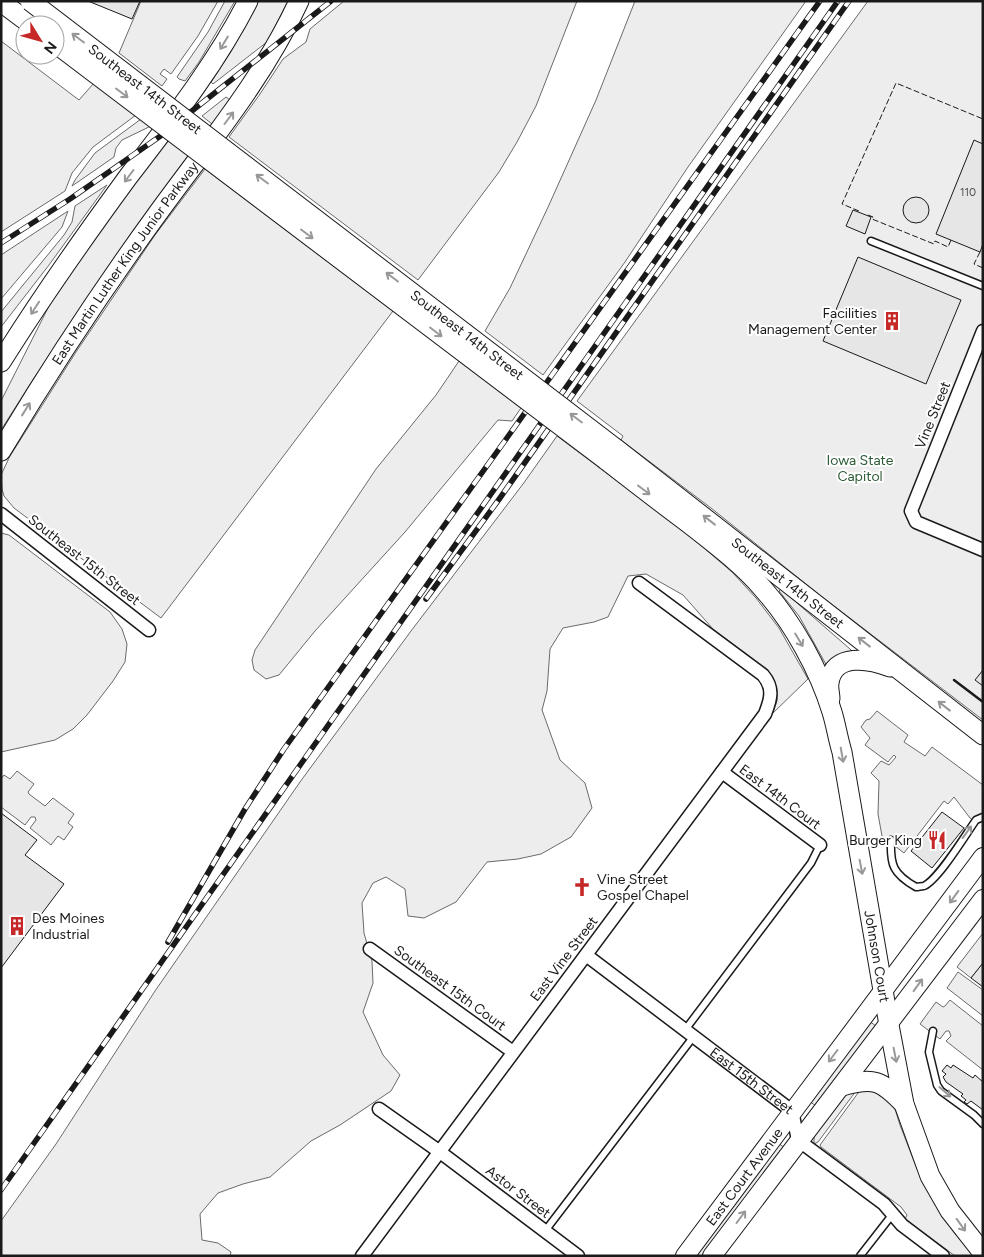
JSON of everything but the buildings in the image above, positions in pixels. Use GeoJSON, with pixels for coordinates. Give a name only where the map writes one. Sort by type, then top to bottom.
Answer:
{"type":"FeatureCollection","features":[{"type":"Feature","properties":{"kind":"main road","name":"Southeast 14th Street"},"geometry":{"type":"LineString","coordinates":[[30,1],[610,454],[740,565],[764,589],[784,616],[802,645],[831,710]]}},
{"type":"Feature","properties":{"kind":"main road"},"geometry":{"type":"LineString","coordinates":[[1,362],[81,242],[212,62],[248,1]]}},
{"type":"Feature","properties":{"kind":"main road","name":"East Martin Luther King Junior Parkway"},"geometry":{"type":"LineString","coordinates":[[1,451],[73,336],[129,253],[243,99],[277,44],[299,1]]}},
{"type":"Feature","properties":{"kind":"main road"},"geometry":{"type":"LineString","coordinates":[[1,2],[19,15]]}},
{"type":"Feature","properties":{"kind":"main road","name":"Southeast 14th Street"},"geometry":{"type":"LineString","coordinates":[[65,50],[903,672],[983,735]]}},
{"type":"Feature","properties":{"kind":"main road"},"geometry":{"type":"LineString","coordinates":[[831,710],[829,683],[833,671],[843,663],[860,660],[874,661],[903,672]]}},
{"type":"Feature","properties":{"kind":"main road","name":"Johnson Court"},"geometry":{"type":"LineString","coordinates":[[831,710],[842,752],[904,1104],[930,1176],[950,1210],[983,1253]]}},
{"type":"Feature","properties":{"kind":"main road"},"geometry":{"type":"LineString","coordinates":[[842,1086],[865,1080],[874,1081],[889,1088],[904,1104]]}},
{"type":"Feature","properties":{"kind":"street","name":"Vine Street"},"geometry":{"type":"LineString","coordinates":[[983,331],[911,510],[916,522],[983,550]]}},
{"type":"Feature","properties":{"kind":"street","name":"Southeast 15th Street"},"geometry":{"type":"LineString","coordinates":[[1,514],[149,630]]}},
{"type":"Feature","properties":{"kind":"street","name":"East Vine Street"},"geometry":{"type":"LineString","coordinates":[[363,1255],[765,714],[771,701],[772,692],[769,681],[763,675],[639,583]]}},
{"type":"Feature","properties":{"kind":"street","name":"East 14th Court"},"geometry":{"type":"LineString","coordinates":[[722,772],[820,845]]}},
{"type":"Feature","properties":{"kind":"street","name":"East Court Avenue"},"geometry":{"type":"LineString","coordinates":[[685,1256],[983,857]]}},
{"type":"Feature","properties":{"kind":"street","name":"East Court Avenue"},"geometry":{"type":"LineString","coordinates":[[712,1256],[798,1140],[889,1025],[983,899]]}},
{"type":"Feature","properties":{"kind":"street","name":"Southeast 15th Court"},"geometry":{"type":"LineString","coordinates":[[370,949],[514,1052]]}},
{"type":"Feature","properties":{"kind":"street","name":"East 15th Street"},"geometry":{"type":"LineString","coordinates":[[586,955],[792,1111],[798,1140]]}},
{"type":"Feature","properties":{"kind":"street","name":"Astor Street"},"geometry":{"type":"LineString","coordinates":[[379,1109],[440,1152],[578,1256]]}},
{"type":"Feature","properties":{"kind":"street"},"geometry":{"type":"LineString","coordinates":[[798,1140],[884,1204],[902,1225],[943,1256]]}},
{"type":"Feature","properties":{"kind":"lane"},"geometry":{"type":"LineString","coordinates":[[871,241],[983,286]]}},
{"type":"Feature","properties":{"kind":"lane"},"geometry":{"type":"LineString","coordinates":[[891,840],[890,859],[894,870],[916,887],[923,886],[932,880],[976,820],[983,817]]}},
{"type":"Feature","properties":{"kind":"lane"},"geometry":{"type":"LineString","coordinates":[[545,1231],[811,864],[820,845]]}},
{"type":"Feature","properties":{"kind":"lane"},"geometry":{"type":"LineString","coordinates":[[933,1031],[929,1052],[937,1085],[941,1091],[974,1115],[983,1124]]}},
{"type":"Feature","properties":{"kind":"lane"},"geometry":{"type":"LineString","coordinates":[[860,1256],[892,1214]]}},
{"type":"Feature","properties":{"kind":"shaded area"},"geometry":{"type":"Polygon","coordinates":[[[141,1],[218,1],[198,36],[171,74],[164,69],[160,74],[167,79],[162,86],[119,53],[141,1]]]}},
{"type":"Feature","properties":{"kind":"shaded area"},"geometry":{"type":"Polygon","coordinates":[[[225,1],[235,1],[199,62],[185,81],[179,79],[177,77],[208,32],[225,1]]]}},
{"type":"Feature","properties":{"kind":"shaded area"},"geometry":{"type":"Polygon","coordinates":[[[258,1],[288,1],[267,42],[213,84],[211,82],[230,53],[258,1]]]}},
{"type":"Feature","properties":{"kind":"shaded area"},"geometry":{"type":"Polygon","coordinates":[[[344,1],[577,1],[536,106],[517,142],[499,172],[418,280],[229,137],[283,59],[306,42],[310,29],[344,1]]]}},
{"type":"Feature","properties":{"kind":"shaded area"},"geometry":{"type":"Polygon","coordinates":[[[635,1],[806,1],[688,167],[625,262],[543,375],[485,331],[510,288],[549,205],[596,100],[635,1]]]}},
{"type":"Feature","properties":{"kind":"shaded area","name":"Iowa State Capitol"},"geometry":{"type":"Polygon","coordinates":[[[868,1],[983,1],[983,720],[621,440],[623,436],[577,401],[868,1]]]}},
{"type":"Feature","properties":{"kind":"shaded area"},"geometry":{"type":"Polygon","coordinates":[[[1,41],[15,52],[15,65],[33,65],[79,100],[94,83],[136,115],[93,147],[72,173],[65,191],[1,232],[1,41]]]}},
{"type":"Feature","properties":{"kind":"shaded area"},"geometry":{"type":"Polygon","coordinates":[[[226,97],[230,100],[212,124],[202,116],[226,97]]]}},
{"type":"Feature","properties":{"kind":"shaded area"},"geometry":{"type":"Polygon","coordinates":[[[141,119],[151,126],[122,140],[116,148],[114,157],[72,186],[95,153],[141,119]]]}},
{"type":"Feature","properties":{"kind":"shaded area"},"geometry":{"type":"Polygon","coordinates":[[[168,140],[189,155],[134,230],[1,430],[1,401],[50,304],[115,210],[168,140]]]}},
{"type":"Feature","properties":{"kind":"shaded area"},"geometry":{"type":"Polygon","coordinates":[[[205,169],[393,311],[161,618],[14,508],[4,496],[1,475],[10,456],[76,352],[155,235],[205,169]]]}},
{"type":"Feature","properties":{"kind":"shaded area"},"geometry":{"type":"Polygon","coordinates":[[[107,185],[1,327],[1,312],[64,235],[72,222],[75,206],[107,185]]]}},
{"type":"Feature","properties":{"kind":"shaded area"},"geometry":{"type":"Polygon","coordinates":[[[68,211],[62,227],[1,299],[1,255],[68,211]]]}},
{"type":"Feature","properties":{"kind":"shaded area"},"geometry":{"type":"Polygon","coordinates":[[[459,361],[521,408],[512,421],[498,420],[405,532],[315,631],[279,675],[266,679],[254,670],[252,660],[255,650],[376,469],[436,395],[459,361]]]}},
{"type":"Feature","properties":{"kind":"shaded area"},"geometry":{"type":"Polygon","coordinates":[[[557,436],[684,531],[732,572],[756,598],[779,628],[808,679],[772,714],[777,701],[777,690],[775,682],[767,669],[713,629],[683,595],[646,574],[628,576],[608,617],[594,622],[563,628],[550,649],[547,691],[542,710],[560,760],[585,783],[592,808],[571,837],[541,854],[518,859],[487,862],[456,902],[424,918],[408,916],[405,889],[386,877],[373,883],[362,903],[364,933],[372,961],[373,983],[363,1012],[383,1055],[400,1075],[391,1091],[340,1125],[311,1141],[270,1177],[218,1193],[200,1214],[202,1240],[218,1243],[231,1252],[230,1256],[1,1256],[1,1221],[56,1144],[155,991],[300,782],[557,436]]]}},
{"type":"Feature","properties":{"kind":"shaded area"},"geometry":{"type":"Polygon","coordinates":[[[1,533],[9,535],[110,612],[122,629],[127,644],[125,662],[113,681],[87,715],[73,729],[55,740],[1,752],[1,533]]]}},
{"type":"Feature","properties":{"kind":"shaded area"},"geometry":{"type":"Polygon","coordinates":[[[781,589],[852,651],[828,668],[799,616],[779,591],[781,589]]]}},
{"type":"Feature","properties":{"kind":"shaded area"},"geometry":{"type":"Polygon","coordinates":[[[877,711],[908,735],[904,742],[925,756],[932,747],[983,785],[983,818],[978,824],[970,818],[954,797],[948,804],[944,801],[904,853],[882,836],[878,814],[879,781],[871,773],[881,761],[889,765],[896,757],[894,755],[888,762],[865,745],[870,738],[861,727],[877,711]]]}},
{"type":"Feature","properties":{"kind":"shaded area"},"geometry":{"type":"Polygon","coordinates":[[[17,771],[34,784],[28,792],[29,794],[45,806],[53,798],[74,814],[68,823],[73,827],[64,840],[58,836],[51,845],[30,828],[36,820],[35,817],[31,817],[25,825],[1,807],[1,779],[4,775],[10,779],[17,771]]]}},
{"type":"Feature","properties":{"kind":"shaded area"},"geometry":{"type":"Polygon","coordinates":[[[983,933],[983,963],[971,978],[957,967],[983,933]]]}},
{"type":"Feature","properties":{"kind":"shaded area"},"geometry":{"type":"Polygon","coordinates":[[[958,972],[983,990],[983,1016],[947,988],[958,972]]]}},
{"type":"Feature","properties":{"kind":"shaded area"},"geometry":{"type":"Polygon","coordinates":[[[950,1000],[983,1026],[983,1070],[946,1041],[951,1036],[949,1031],[946,1031],[940,1039],[920,1024],[936,1002],[943,1007],[950,1000]]]}},
{"type":"Feature","properties":{"kind":"shaded area"},"geometry":{"type":"Polygon","coordinates":[[[869,1021],[876,1026],[816,1106],[809,1101],[869,1021]]]}},
{"type":"Feature","properties":{"kind":"shaded area"},"geometry":{"type":"Polygon","coordinates":[[[866,1087],[883,1091],[895,1109],[917,1169],[953,1231],[974,1256],[955,1256],[905,1219],[907,1215],[901,1207],[821,1147],[820,1145],[858,1093],[866,1087]]]}},
{"type":"Feature","properties":{"kind":"shaded area"},"geometry":{"type":"Polygon","coordinates":[[[856,1091],[818,1142],[814,1144],[814,1137],[817,1132],[841,1100],[848,1093],[856,1091]]]}},
{"type":"Feature","properties":{"kind":"shaded area"},"geometry":{"type":"Polygon","coordinates":[[[778,1143],[785,1148],[704,1256],[693,1256],[778,1143]]]}},
{"type":"Feature","properties":{"kind":"railway"},"geometry":{"type":"LineString","coordinates":[[1,243],[70,199],[159,137],[331,1]]}},
{"type":"Feature","properties":{"kind":"railway"},"geometry":{"type":"LineString","coordinates":[[168,942],[245,809],[284,749],[820,1]]}},
{"type":"Feature","properties":{"kind":"railway"},"geometry":{"type":"LineString","coordinates":[[1,1190],[838,1]]}},
{"type":"Feature","properties":{"kind":"railway"},"geometry":{"type":"LineString","coordinates":[[426,599],[500,498],[849,1]]}},
{"type":"Feature","properties":{"kind":"fence"},"geometry":{"type":"LineString","coordinates":[[859,211],[842,204],[896,83],[983,119]]}},
{"type":"Feature","properties":{"kind":"fence"},"geometry":{"type":"LineString","coordinates":[[868,215],[873,217],[872,219],[934,244],[935,241],[948,247],[951,240]]}},
{"type":"Feature","properties":{"kind":"fence"},"geometry":{"type":"LineString","coordinates":[[980,252],[974,264],[983,268]]}},
{"type":"Feature","properties":{"kind":"wall"},"geometry":{"type":"LineString","coordinates":[[954,680],[983,702]]}},
{"type":"Feature","properties":{"kind":"place","name":"Facilities Management Center"},"geometry":{"type":"Point","coordinates":[892,321]}},
{"type":"Feature","properties":{"kind":"place","name":"Burger King"},"geometry":{"type":"Point","coordinates":[937,840]}},
{"type":"Feature","properties":{"kind":"place","name":"Vine Street Gospel Chapel"},"geometry":{"type":"Point","coordinates":[582,887]}},
{"type":"Feature","properties":{"kind":"place","name":"Des Moines Industrial"},"geometry":{"type":"Point","coordinates":[17,926]}}]}
